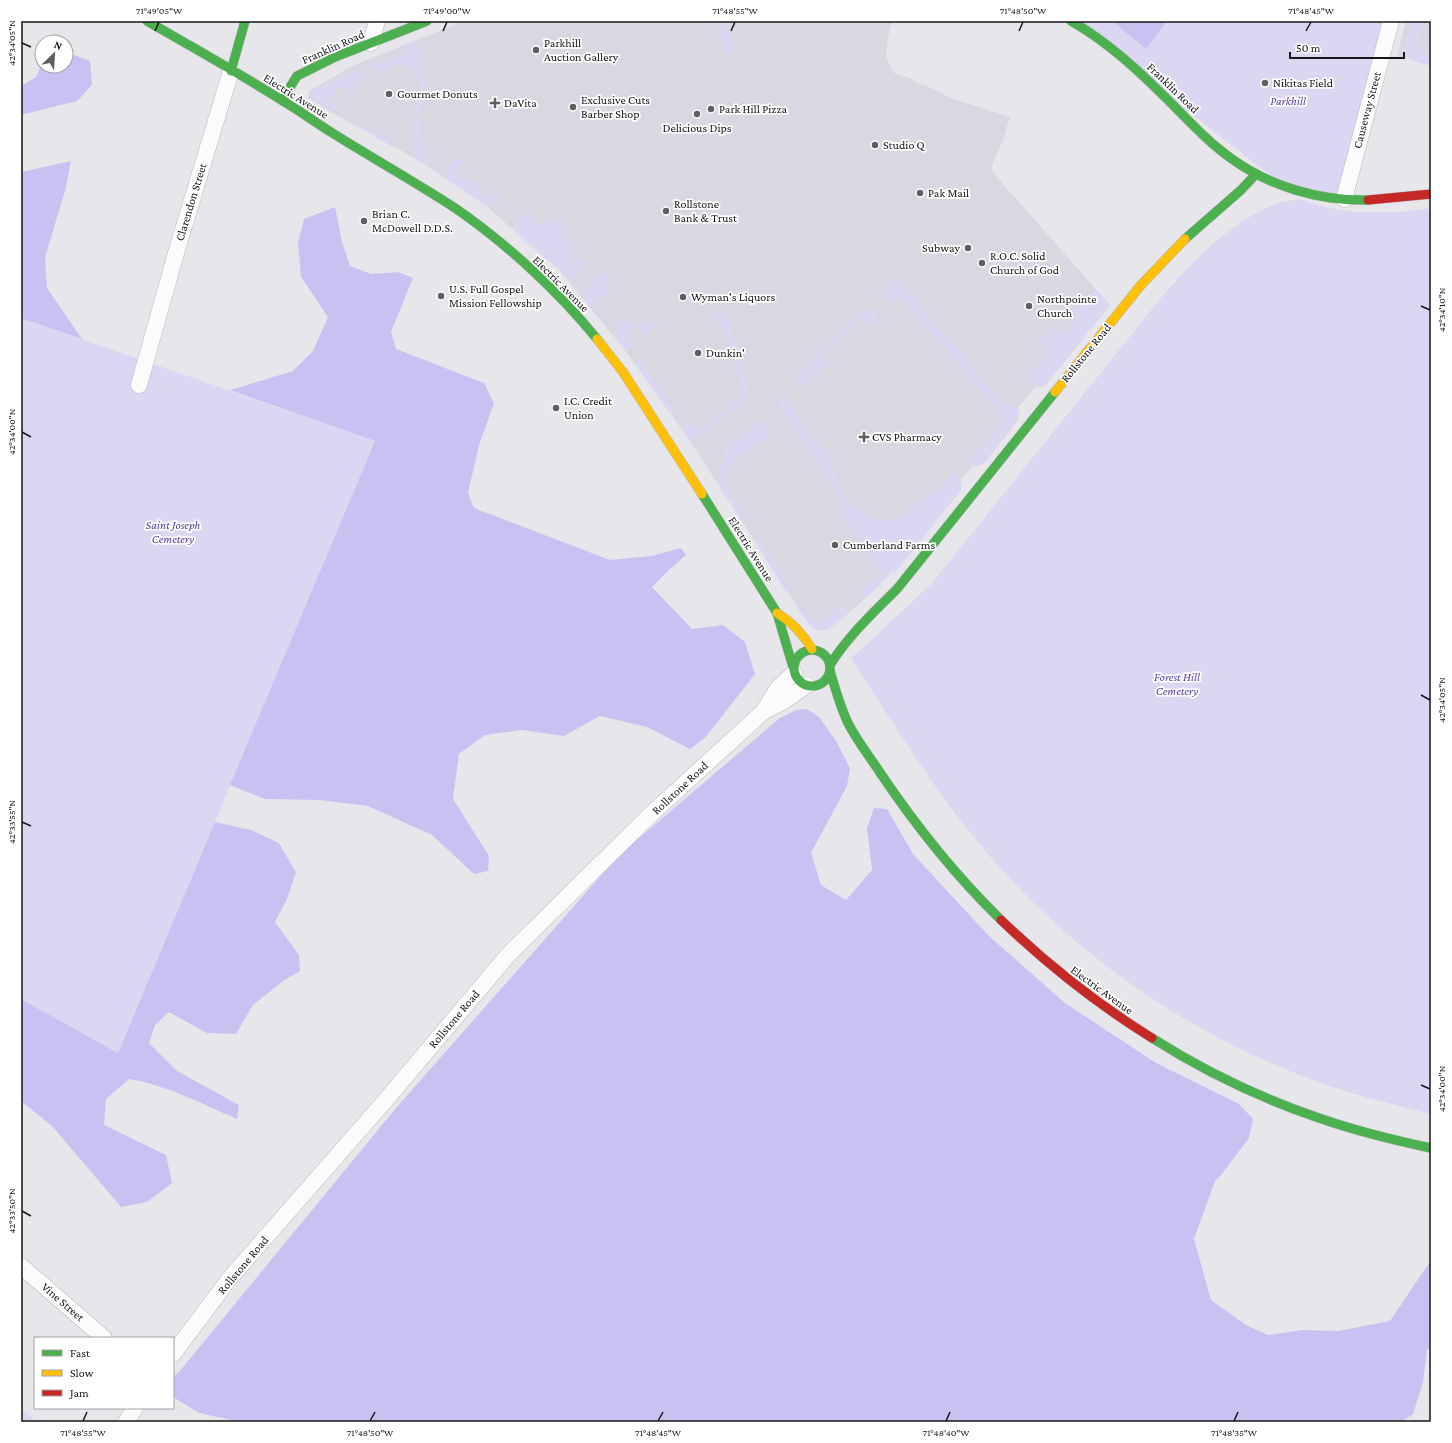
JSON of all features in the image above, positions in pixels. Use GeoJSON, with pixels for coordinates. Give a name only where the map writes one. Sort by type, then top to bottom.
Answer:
{"type":"FeatureCollection","features":[{"type":"Feature","properties":{"kind":"main road"},"geometry":{"type":"LineString","coordinates":[[147,21],[231,71]]}},
{"type":"Feature","properties":{"kind":"main road","name":"Clarendon Street"},"geometry":{"type":"LineString","coordinates":[[231,71],[245,21]]}},
{"type":"Feature","properties":{"kind":"main road","name":"Franklin Road"},"geometry":{"type":"LineString","coordinates":[[282,100],[298,76],[335,58],[426,21]]}},
{"type":"Feature","properties":{"kind":"main road","name":"Franklin Road"},"geometry":{"type":"LineString","coordinates":[[1071,21],[1109,46],[1142,74],[1214,145],[1256,174]]}},
{"type":"Feature","properties":{"kind":"main road","name":"Electric Avenue"},"geometry":{"type":"LineString","coordinates":[[231,71],[282,100],[334,134],[397,171],[456,209],[504,246],[547,285],[585,325],[623,372],[778,612],[795,626],[814,650]]}},
{"type":"Feature","properties":{"kind":"main road"},"geometry":{"type":"LineString","coordinates":[[1256,174],[1282,186],[1325,197],[1344,199],[1394,198],[1431,194]]}},
{"type":"Feature","properties":{"kind":"main road","name":"Rollstone Road"},"geometry":{"type":"LineString","coordinates":[[830,668],[840,649],[870,615],[897,589],[1141,285],[1181,243],[1241,190],[1256,174]]}},
{"type":"Feature","properties":{"kind":"main road","name":"Electric Avenue"},"geometry":{"type":"LineString","coordinates":[[778,612],[781,630],[794,670]]}},
{"type":"Feature","properties":{"kind":"main road","name":"Rollstone Road"},"geometry":{"type":"LineString","coordinates":[[843,630],[870,615]]}},
{"type":"Feature","properties":{"kind":"main road"},"geometry":{"type":"LineString","coordinates":[[814,650],[825,655],[830,668],[828,676],[824,681],[813,688],[801,683],[794,670],[794,662],[801,653],[814,650],[826,644]]}},
{"type":"Feature","properties":{"kind":"main road","name":"Electric Avenue"},"geometry":{"type":"LineString","coordinates":[[830,668],[850,725],[900,800],[927,837],[962,880],[992,912],[1050,966],[1101,1005],[1150,1038],[1184,1058],[1247,1090],[1286,1106],[1359,1131],[1431,1148]]}},
{"type":"Feature","properties":{"kind":"main road","name":"Electric Avenue"},"geometry":{"type":"LineString","coordinates":[[835,714],[850,725]]}},
{"type":"Feature","properties":{"kind":"street"},"geometry":{"type":"LineString","coordinates":[[371,43],[377,21]]}},
{"type":"Feature","properties":{"kind":"street","name":"Causeway Street"},"geometry":{"type":"LineString","coordinates":[[1344,199],[1391,21]]}},
{"type":"Feature","properties":{"kind":"street","name":"Clarendon Street"},"geometry":{"type":"LineString","coordinates":[[139,385],[176,252],[231,71]]}},
{"type":"Feature","properties":{"kind":"street","name":"Rollstone Road"},"geometry":{"type":"LineString","coordinates":[[174,1353],[230,1278],[384,1102],[509,954],[649,816],[763,712],[778,688],[794,670]]}},
{"type":"Feature","properties":{"kind":"street","name":"Rollstone Road"},"geometry":{"type":"LineString","coordinates":[[763,712],[813,688]]}},
{"type":"Feature","properties":{"kind":"street","name":"Vine Street"},"geometry":{"type":"LineString","coordinates":[[21,1266],[103,1337]]}},
{"type":"Feature","properties":{"kind":"street"},"geometry":{"type":"LineString","coordinates":[[126,1422],[134,1409]]}},
{"type":"Feature","properties":{"kind":"shaded area"},"geometry":{"type":"Polygon","coordinates":[[[464,21],[892,21],[888,37],[886,58],[894,73],[913,79],[916,83],[927,86],[951,98],[1010,117],[1002,143],[992,167],[994,174],[1110,305],[1045,386],[1036,386],[1017,409],[1019,416],[1018,420],[984,463],[972,466],[960,481],[962,484],[961,490],[895,573],[892,571],[874,591],[831,628],[823,631],[815,629],[808,623],[690,441],[622,346],[559,270],[484,204],[427,166],[308,98],[309,91],[352,66],[464,21]]]}},
{"type":"Feature","properties":{"kind":"shaded area"},"geometry":{"type":"Polygon","coordinates":[[[1112,21],[1167,21],[1146,49],[1112,21]]]}},
{"type":"Feature","properties":{"kind":"shaded area"},"geometry":{"type":"Polygon","coordinates":[[[1406,21],[1431,21],[1431,66],[1397,56],[1406,21]]]}},
{"type":"Feature","properties":{"kind":"shaded area"},"geometry":{"type":"Polygon","coordinates":[[[74,55],[90,61],[92,85],[77,101],[21,115],[21,86],[36,77],[37,74],[74,74],[74,55]]]}},
{"type":"Feature","properties":{"kind":"shaded area"},"geometry":{"type":"Polygon","coordinates":[[[71,161],[66,187],[45,258],[47,288],[82,339],[21,318],[21,172],[71,161]]]}},
{"type":"Feature","properties":{"kind":"shaded area"},"geometry":{"type":"Polygon","coordinates":[[[335,207],[342,242],[350,266],[371,274],[398,272],[413,278],[391,332],[396,349],[484,383],[494,403],[479,445],[468,493],[474,508],[610,560],[651,556],[681,548],[686,555],[652,587],[692,629],[723,625],[745,642],[755,674],[705,738],[690,749],[647,727],[600,716],[564,736],[522,730],[485,735],[459,754],[453,799],[489,856],[488,871],[474,874],[432,835],[368,806],[319,800],[265,799],[230,785],[375,441],[230,390],[293,371],[313,351],[328,317],[301,277],[298,242],[304,219],[335,207]]]}},
{"type":"Feature","properties":{"kind":"shaded area"},"geometry":{"type":"Polygon","coordinates":[[[807,709],[819,717],[836,741],[850,768],[847,786],[811,853],[821,885],[846,900],[872,870],[867,828],[874,808],[887,809],[913,854],[989,936],[1065,1003],[1156,1063],[1239,1104],[1253,1119],[1249,1138],[1215,1181],[1194,1239],[1211,1300],[1246,1325],[1268,1335],[1302,1330],[1338,1331],[1390,1321],[1431,1260],[1431,1346],[1427,1350],[1423,1382],[1413,1414],[1401,1422],[234,1422],[199,1413],[174,1398],[174,1376],[396,1108],[620,854],[780,718],[796,710],[807,709]]]}},
{"type":"Feature","properties":{"kind":"shaded area"},"geometry":{"type":"Polygon","coordinates":[[[215,822],[251,830],[279,843],[296,872],[287,899],[275,922],[299,955],[300,971],[283,981],[253,1005],[236,1034],[207,1033],[169,1012],[155,1025],[149,1043],[177,1071],[239,1105],[237,1119],[170,1090],[129,1079],[106,1099],[104,1125],[166,1155],[172,1183],[147,1202],[121,1207],[52,1126],[21,1101],[21,999],[118,1053],[215,822]]]}},
{"type":"Feature","properties":{"kind":"green space"},"geometry":{"type":"Polygon","coordinates":[[[717,21],[722,21],[734,45],[731,54],[725,54],[717,21]]]}},
{"type":"Feature","properties":{"kind":"green space","name":"Parkhill"},"geometry":{"type":"Polygon","coordinates":[[[1071,21],[1391,21],[1344,199],[1283,185],[1071,21]]]}},
{"type":"Feature","properties":{"kind":"green space"},"geometry":{"type":"Polygon","coordinates":[[[1412,21],[1424,21],[1417,49],[1431,54],[1431,66],[1401,57],[1412,21]]]}},
{"type":"Feature","properties":{"kind":"green space"},"geometry":{"type":"Polygon","coordinates":[[[408,43],[416,45],[422,54],[425,93],[418,114],[418,121],[426,152],[427,166],[414,158],[414,115],[420,87],[420,77],[406,66],[390,66],[379,72],[370,66],[405,53],[403,45],[408,43]]]}},
{"type":"Feature","properties":{"kind":"green space"},"geometry":{"type":"Polygon","coordinates":[[[356,72],[363,75],[353,91],[357,95],[338,85],[329,100],[338,106],[336,112],[311,96],[311,90],[356,72]]]}},
{"type":"Feature","properties":{"kind":"green space"},"geometry":{"type":"Polygon","coordinates":[[[360,125],[391,142],[393,147],[358,127],[360,125]]]}},
{"type":"Feature","properties":{"kind":"green space"},"geometry":{"type":"Polygon","coordinates":[[[460,159],[462,162],[457,173],[492,196],[500,187],[502,189],[492,205],[486,206],[446,179],[448,165],[460,159]]]}},
{"type":"Feature","properties":{"kind":"green space","name":"Forest Hill Cemetery"},"geometry":{"type":"Polygon","coordinates":[[[1299,199],[1325,207],[1363,212],[1397,212],[1431,208],[1431,1114],[1382,1102],[1334,1087],[1302,1076],[1256,1056],[1210,1034],[1124,980],[1046,915],[1010,879],[977,841],[927,774],[851,658],[932,583],[1164,294],[1195,261],[1228,232],[1253,215],[1277,203],[1299,199]]]}},
{"type":"Feature","properties":{"kind":"green space"},"geometry":{"type":"Polygon","coordinates":[[[532,211],[536,224],[563,218],[572,262],[582,260],[584,262],[578,274],[572,278],[565,276],[514,231],[513,226],[515,219],[520,215],[532,211]]]}},
{"type":"Feature","properties":{"kind":"green space"},"geometry":{"type":"Polygon","coordinates":[[[607,270],[610,290],[592,307],[590,307],[583,298],[584,294],[592,282],[607,270]]]}},
{"type":"Feature","properties":{"kind":"green space"},"geometry":{"type":"Polygon","coordinates":[[[897,279],[1001,400],[1007,404],[1013,404],[1019,412],[1018,420],[984,463],[980,465],[972,466],[969,462],[1000,423],[1001,419],[998,410],[901,299],[891,303],[882,294],[882,290],[897,279]]]}},
{"type":"Feature","properties":{"kind":"green space"},"geometry":{"type":"Polygon","coordinates":[[[1096,289],[1110,305],[1045,386],[1039,387],[1035,385],[1030,380],[1028,374],[1048,354],[1038,341],[1055,326],[1063,333],[1080,318],[1073,311],[1096,289]]]}},
{"type":"Feature","properties":{"kind":"green space"},"geometry":{"type":"Polygon","coordinates":[[[862,309],[875,313],[878,322],[875,325],[871,325],[863,318],[860,318],[821,354],[827,362],[826,364],[804,385],[799,384],[796,378],[862,309]]]}},
{"type":"Feature","properties":{"kind":"green space"},"geometry":{"type":"Polygon","coordinates":[[[726,311],[747,385],[747,393],[740,404],[696,439],[690,441],[684,432],[683,428],[685,425],[692,423],[702,429],[741,397],[742,388],[725,329],[713,318],[716,317],[716,312],[726,311]]]}},
{"type":"Feature","properties":{"kind":"green space","name":"Saint Joseph Cemetery"},"geometry":{"type":"Polygon","coordinates":[[[21,318],[375,441],[118,1053],[21,999],[21,318]]]}},
{"type":"Feature","properties":{"kind":"green space"},"geometry":{"type":"Polygon","coordinates":[[[621,319],[640,325],[642,319],[645,321],[644,324],[657,322],[647,336],[636,326],[626,333],[631,340],[632,345],[629,349],[625,350],[615,337],[617,322],[621,319]]]}},
{"type":"Feature","properties":{"kind":"green space"},"geometry":{"type":"Polygon","coordinates":[[[638,361],[641,362],[673,408],[672,413],[670,413],[636,365],[638,361]]]}},
{"type":"Feature","properties":{"kind":"green space"},"geometry":{"type":"Polygon","coordinates":[[[784,394],[786,395],[797,417],[829,460],[845,497],[856,508],[870,517],[893,520],[942,485],[950,474],[956,474],[960,480],[961,490],[895,573],[892,571],[867,597],[862,592],[862,589],[883,574],[840,510],[845,507],[782,409],[780,397],[784,394]]]}},
{"type":"Feature","properties":{"kind":"green space"},"geometry":{"type":"Polygon","coordinates":[[[761,421],[768,425],[769,435],[766,439],[738,458],[728,471],[726,479],[727,487],[744,517],[741,520],[718,485],[719,472],[725,450],[756,423],[761,421]]]}},
{"type":"Feature","properties":{"kind":"green space"},"geometry":{"type":"Polygon","coordinates":[[[757,539],[788,584],[789,588],[787,593],[755,542],[757,539]]]}},
{"type":"Feature","properties":{"kind":"green space"},"geometry":{"type":"Polygon","coordinates":[[[798,604],[810,619],[814,621],[821,619],[843,606],[850,612],[833,626],[821,631],[810,625],[798,608],[798,604]]]}},
{"type":"Feature","properties":{"kind":"green space"},"geometry":{"type":"Polygon","coordinates":[[[21,1409],[37,1422],[21,1422],[21,1409]]]}},
{"type":"Feature","properties":{"kind":"traffic: fast"},"geometry":{"type":"LineString","coordinates":[[147,21],[250,80],[334,134],[455,208],[512,252],[566,303],[597,339]]}},
{"type":"Feature","properties":{"kind":"traffic: fast"},"geometry":{"type":"LineString","coordinates":[[231,71],[245,21]]}},
{"type":"Feature","properties":{"kind":"traffic: fast"},"geometry":{"type":"LineString","coordinates":[[282,100],[297,76],[335,57],[427,21]]}},
{"type":"Feature","properties":{"kind":"traffic: fast"},"geometry":{"type":"LineString","coordinates":[[1071,21],[1098,38],[1123,58],[1207,138],[1232,159],[1247,169],[1280,185],[1314,195],[1350,200],[1368,200]]}},
{"type":"Feature","properties":{"kind":"traffic: fast"},"geometry":{"type":"LineString","coordinates":[[1185,239],[1241,190],[1256,174]]}},
{"type":"Feature","properties":{"kind":"traffic: fast"},"geometry":{"type":"LineString","coordinates":[[830,665],[845,644],[897,589],[1055,392]]}},
{"type":"Feature","properties":{"kind":"traffic: fast"},"geometry":{"type":"LineString","coordinates":[[702,494],[777,613],[793,667]]}},
{"type":"Feature","properties":{"kind":"traffic: fast"},"geometry":{"type":"LineString","coordinates":[[816,650],[825,655],[829,661],[830,668],[829,675],[825,681],[816,686],[808,686],[799,681],[795,675],[794,664],[799,655],[805,651],[816,650]]}},
{"type":"Feature","properties":{"kind":"traffic: fast"},"geometry":{"type":"LineString","coordinates":[[830,671],[840,704],[859,743],[908,813],[937,850],[968,886],[1001,920]]}},
{"type":"Feature","properties":{"kind":"traffic: fast"},"geometry":{"type":"LineString","coordinates":[[1152,1038],[1212,1073],[1275,1102],[1347,1127],[1431,1148]]}},
{"type":"Feature","properties":{"kind":"traffic: slow"},"geometry":{"type":"LineString","coordinates":[[1055,392],[1141,285],[1185,239]]}},
{"type":"Feature","properties":{"kind":"traffic: slow"},"geometry":{"type":"LineString","coordinates":[[597,339],[623,372],[702,494]]}},
{"type":"Feature","properties":{"kind":"traffic: slow"},"geometry":{"type":"LineString","coordinates":[[777,613],[788,620],[797,629],[812,649]]}},
{"type":"Feature","properties":{"kind":"traffic: jam"},"geometry":{"type":"LineString","coordinates":[[1368,200],[1431,194]]}},
{"type":"Feature","properties":{"kind":"traffic: jam"},"geometry":{"type":"LineString","coordinates":[[1001,920],[1054,968],[1073,983],[1152,1038]]}},
{"type":"Feature","properties":{"kind":"place","name":"Parkhill Auction Gallery"},"geometry":{"type":"Point","coordinates":[536,50]}},
{"type":"Feature","properties":{"kind":"place","name":"Nikitas Field"},"geometry":{"type":"Point","coordinates":[1265,83]}},
{"type":"Feature","properties":{"kind":"place","name":"Gourmet Donuts"},"geometry":{"type":"Point","coordinates":[389,94]}},
{"type":"Feature","properties":{"kind":"place","name":"DaVita"},"geometry":{"type":"Point","coordinates":[495,103]}},
{"type":"Feature","properties":{"kind":"place","name":"Exclusive Cuts Barber Shop"},"geometry":{"type":"Point","coordinates":[573,107]}},
{"type":"Feature","properties":{"kind":"place","name":"Park Hill Pizza"},"geometry":{"type":"Point","coordinates":[711,109]}},
{"type":"Feature","properties":{"kind":"place","name":"Delicious Dips"},"geometry":{"type":"Point","coordinates":[697,114]}},
{"type":"Feature","properties":{"kind":"place","name":"Studio Q"},"geometry":{"type":"Point","coordinates":[875,145]}},
{"type":"Feature","properties":{"kind":"place","name":"Pak Mail"},"geometry":{"type":"Point","coordinates":[920,193]}},
{"type":"Feature","properties":{"kind":"place","name":"Rollstone Bank & Trust"},"geometry":{"type":"Point","coordinates":[666,211]}},
{"type":"Feature","properties":{"kind":"place","name":"Brian C. McDowell D.D.S."},"geometry":{"type":"Point","coordinates":[364,221]}},
{"type":"Feature","properties":{"kind":"place","name":"Subway"},"geometry":{"type":"Point","coordinates":[968,248]}},
{"type":"Feature","properties":{"kind":"place","name":"R.O.C. Solid Church of God"},"geometry":{"type":"Point","coordinates":[982,263]}},
{"type":"Feature","properties":{"kind":"place","name":"U.S. Full Gospel Mission Fellowship"},"geometry":{"type":"Point","coordinates":[441,296]}},
{"type":"Feature","properties":{"kind":"place","name":"Wyman's Liquors"},"geometry":{"type":"Point","coordinates":[683,297]}},
{"type":"Feature","properties":{"kind":"place","name":"Northpointe Church"},"geometry":{"type":"Point","coordinates":[1029,306]}},
{"type":"Feature","properties":{"kind":"place","name":"Dunkin'"},"geometry":{"type":"Point","coordinates":[698,353]}},
{"type":"Feature","properties":{"kind":"place","name":"I.C. Credit Union"},"geometry":{"type":"Point","coordinates":[556,408]}},
{"type":"Feature","properties":{"kind":"place","name":"CVS Pharmacy"},"geometry":{"type":"Point","coordinates":[864,437]}},
{"type":"Feature","properties":{"kind":"place","name":"Cumberland Farms"},"geometry":{"type":"Point","coordinates":[835,545]}}]}
